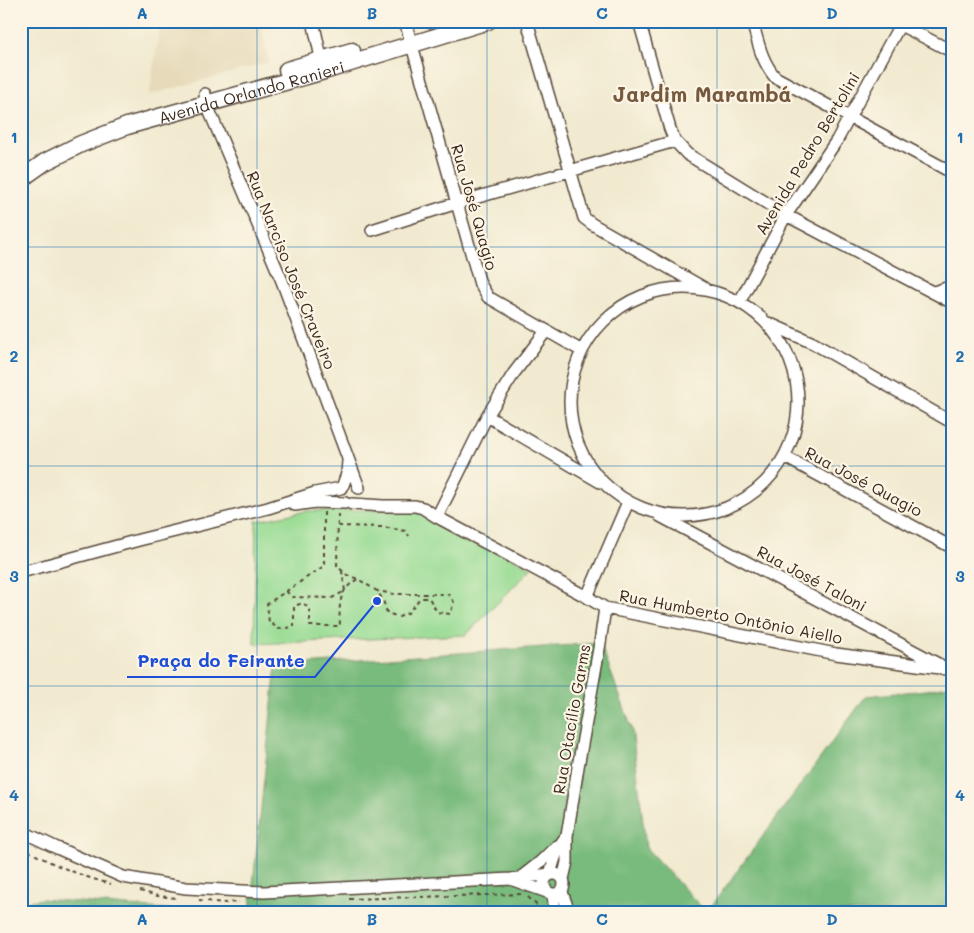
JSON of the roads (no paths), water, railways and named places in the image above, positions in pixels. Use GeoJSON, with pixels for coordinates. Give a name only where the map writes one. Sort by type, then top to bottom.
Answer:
{"type":"FeatureCollection","features":[{"type":"Feature","properties":{"kind":"main road","name":"Avenida Orlando Ranieri"},"geometry":{"type":"LineString","coordinates":[[21,168],[51,148],[90,131],[323,65],[408,34],[455,21]]}},
{"type":"Feature","properties":{"kind":"main road","name":"Avenida Orlando Ranieri"},"geometry":{"type":"LineString","coordinates":[[408,34],[488,21]]}},
{"type":"Feature","properties":{"kind":"main road","name":"Avenida Orlando Ranieri"},"geometry":{"type":"LineString","coordinates":[[21,179],[45,162],[81,144],[206,99]]}},
{"type":"Feature","properties":{"kind":"street"},"geometry":{"type":"LineString","coordinates":[[313,21],[323,65]]}},
{"type":"Feature","properties":{"kind":"street"},"geometry":{"type":"LineString","coordinates":[[527,21],[584,218],[706,289],[740,301],[768,323],[813,343],[953,423]]}},
{"type":"Feature","properties":{"kind":"street"},"geometry":{"type":"LineString","coordinates":[[639,21],[670,129],[675,141],[687,154],[786,215],[953,303]]}},
{"type":"Feature","properties":{"kind":"street"},"geometry":{"type":"LineString","coordinates":[[752,21],[766,66],[775,77],[953,172]]}},
{"type":"Feature","properties":{"kind":"street"},"geometry":{"type":"LineString","coordinates":[[899,22],[953,52]]}},
{"type":"Feature","properties":{"kind":"street","name":"Avenida Pedro Bertolini"},"geometry":{"type":"LineString","coordinates":[[740,301],[786,215],[850,118],[899,22]]}},
{"type":"Feature","properties":{"kind":"street","name":"Rua José Quagio"},"geometry":{"type":"LineString","coordinates":[[408,34],[480,284],[488,297],[582,351]]}},
{"type":"Feature","properties":{"kind":"street","name":"Rua Narciso José Craveiro"},"geometry":{"type":"LineString","coordinates":[[206,99],[282,281],[360,490]]}},
{"type":"Feature","properties":{"kind":"street"},"geometry":{"type":"LineString","coordinates":[[372,230],[457,203],[675,141]]}},
{"type":"Feature","properties":{"kind":"street"},"geometry":{"type":"LineString","coordinates":[[934,292],[953,286]]}},
{"type":"Feature","properties":{"kind":"street"},"geometry":{"type":"LineString","coordinates":[[605,485],[587,462],[575,436],[570,408],[572,379],[582,351],[603,321],[633,299],[669,288],[706,289]]}},
{"type":"Feature","properties":{"kind":"street"},"geometry":{"type":"LineString","coordinates":[[486,416],[605,485],[628,502],[656,514],[694,517],[730,508],[762,487],[785,457],[797,424],[798,388],[788,353],[768,323]]}},
{"type":"Feature","properties":{"kind":"street"},"geometry":{"type":"LineString","coordinates":[[437,517],[486,416],[514,373],[546,331]]}},
{"type":"Feature","properties":{"kind":"street","name":"Rua José Quagio"},"geometry":{"type":"LineString","coordinates":[[785,457],[953,548]]}},
{"type":"Feature","properties":{"kind":"street"},"geometry":{"type":"LineString","coordinates":[[345,504],[339,494],[347,474],[348,459]]}},
{"type":"Feature","properties":{"kind":"street"},"geometry":{"type":"LineString","coordinates":[[21,572],[138,540],[268,508],[315,492],[342,487],[348,483],[354,484],[383,506]]}},
{"type":"Feature","properties":{"kind":"street"},"geometry":{"type":"LineString","coordinates":[[345,504],[356,502],[360,498],[360,490]]}},
{"type":"Feature","properties":{"kind":"street"},"geometry":{"type":"LineString","coordinates":[[268,508],[315,502],[383,506]]}},
{"type":"Feature","properties":{"kind":"street"},"geometry":{"type":"LineString","coordinates":[[587,596],[628,502]]}},
{"type":"Feature","properties":{"kind":"street","name":"Rua Humberto Ontõnio Aiello"},"geometry":{"type":"LineString","coordinates":[[383,506],[415,506],[423,508],[568,588],[587,596],[605,608],[836,654],[950,669]]}},
{"type":"Feature","properties":{"kind":"street","name":"Rua José Taloni"},"geometry":{"type":"LineString","coordinates":[[656,514],[950,669]]}},
{"type":"Feature","properties":{"kind":"street","name":"Rua Otacílio Garms"},"geometry":{"type":"LineString","coordinates":[[565,839],[554,859],[550,874],[546,877],[544,883],[545,890],[554,893],[564,886],[565,839],[605,608]]}},
{"type":"Feature","properties":{"kind":"street"},"geometry":{"type":"LineString","coordinates":[[21,831],[124,877],[186,888],[264,892],[516,879],[550,874],[558,875],[563,879]]}},
{"type":"Feature","properties":{"kind":"street"},"geometry":{"type":"LineString","coordinates":[[516,879],[539,863],[565,839]]}},
{"type":"Feature","properties":{"kind":"street"},"geometry":{"type":"LineString","coordinates":[[516,879],[554,893],[569,912]]}},
{"type":"Feature","properties":{"kind":"street"},"geometry":{"type":"LineString","coordinates":[[554,893],[555,912]]}},
{"type":"Feature","properties":{"kind":"place","name":"Praça do Feirante"},"geometry":{"type":"Point","coordinates":[377,601]}},
{"type":"Feature","properties":{"kind":"district","name":"Jardim Marambá"},"geometry":{"type":"Point","coordinates":[702,93]}}]}
